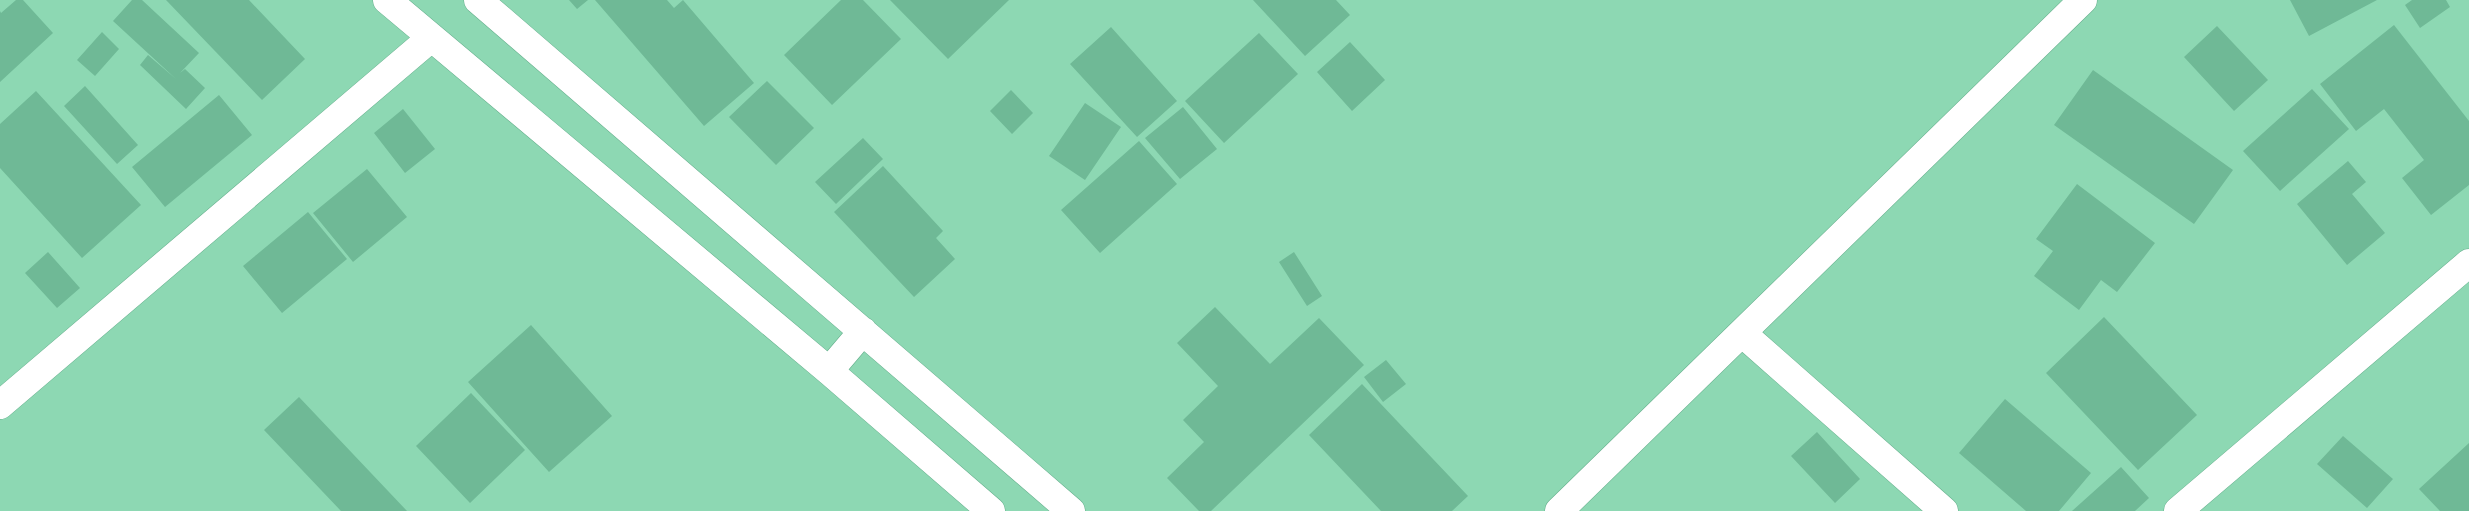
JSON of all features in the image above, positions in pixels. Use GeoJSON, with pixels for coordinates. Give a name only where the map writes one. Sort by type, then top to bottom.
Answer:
{"type":"FeatureCollection","features":[{"type":"Feature","properties":{"kind":"street"},"geometry":{"type":"LineString","coordinates":[[387,0],[829,371],[991,511]]}},
{"type":"Feature","properties":{"kind":"street"},"geometry":{"type":"LineString","coordinates":[[478,0],[1072,511]]}},
{"type":"Feature","properties":{"kind":"street"},"geometry":{"type":"LineString","coordinates":[[1558,511],[2083,0]]}},
{"type":"Feature","properties":{"kind":"street"},"geometry":{"type":"LineString","coordinates":[[0,405],[431,38]]}},
{"type":"Feature","properties":{"kind":"street"},"geometry":{"type":"LineString","coordinates":[[2178,511],[2469,263]]}},
{"type":"Feature","properties":{"kind":"street"},"geometry":{"type":"LineString","coordinates":[[829,371],[863,331]]}},
{"type":"Feature","properties":{"kind":"street"},"geometry":{"type":"LineString","coordinates":[[1742,333],[1944,511]]}},
{"type":"Feature","properties":{"kind":"building"},"geometry":{"type":"Polygon","coordinates":[[[16,0],[23,0],[53,33],[0,82],[0,11],[1,13],[16,0]]]}},
{"type":"Feature","properties":{"kind":"building"},"geometry":{"type":"Polygon","coordinates":[[[132,0],[142,0],[199,53],[180,73],[185,69],[205,88],[186,109],[140,65],[148,55],[176,79],[113,21],[132,0]]]}},
{"type":"Feature","properties":{"kind":"building"},"geometry":{"type":"Polygon","coordinates":[[[166,0],[249,0],[305,59],[262,100],[166,0]]]}},
{"type":"Feature","properties":{"kind":"building"},"geometry":{"type":"Polygon","coordinates":[[[569,0],[588,0],[577,9],[569,0]]]}},
{"type":"Feature","properties":{"kind":"building"},"geometry":{"type":"Polygon","coordinates":[[[595,0],[667,0],[674,8],[683,0],[754,83],[704,126],[595,0]]]}},
{"type":"Feature","properties":{"kind":"building"},"geometry":{"type":"Polygon","coordinates":[[[841,0],[863,0],[901,39],[832,105],[784,55],[841,0]]]}},
{"type":"Feature","properties":{"kind":"building"},"geometry":{"type":"Polygon","coordinates":[[[890,0],[1009,0],[948,59],[890,0]]]}},
{"type":"Feature","properties":{"kind":"building"},"geometry":{"type":"Polygon","coordinates":[[[1253,0],[1336,0],[1350,15],[1305,56],[1253,0]]]}},
{"type":"Feature","properties":{"kind":"building"},"geometry":{"type":"Polygon","coordinates":[[[2290,0],[2377,0],[2309,36],[2290,0]]]}},
{"type":"Feature","properties":{"kind":"building"},"geometry":{"type":"Polygon","coordinates":[[[2412,0],[2446,0],[2450,7],[2420,28],[2405,5],[2412,0]]]}},
{"type":"Feature","properties":{"kind":"building"},"geometry":{"type":"Polygon","coordinates":[[[2394,25],[2469,121],[2469,185],[2431,215],[2402,178],[2424,160],[2384,109],[2356,131],[2320,84],[2394,25]]]}},
{"type":"Feature","properties":{"kind":"building"},"geometry":{"type":"Polygon","coordinates":[[[2217,26],[2268,80],[2234,111],[2184,57],[2217,26]]]}},
{"type":"Feature","properties":{"kind":"building"},"geometry":{"type":"Polygon","coordinates":[[[1111,27],[1177,101],[1137,137],[1070,64],[1111,27]]]}},
{"type":"Feature","properties":{"kind":"building"},"geometry":{"type":"Polygon","coordinates":[[[102,32],[119,49],[95,76],[77,60],[102,32]]]}},
{"type":"Feature","properties":{"kind":"building"},"geometry":{"type":"Polygon","coordinates":[[[1259,33],[1298,74],[1224,143],[1185,101],[1259,33]]]}},
{"type":"Feature","properties":{"kind":"building"},"geometry":{"type":"Polygon","coordinates":[[[1350,42],[1385,80],[1352,111],[1317,72],[1350,42]]]}},
{"type":"Feature","properties":{"kind":"building"},"geometry":{"type":"Polygon","coordinates":[[[2093,70],[2233,170],[2194,224],[2054,125],[2093,70]]]}},
{"type":"Feature","properties":{"kind":"building"},"geometry":{"type":"Polygon","coordinates":[[[767,81],[814,128],[776,165],[729,117],[767,81]]]}},
{"type":"Feature","properties":{"kind":"building"},"geometry":{"type":"Polygon","coordinates":[[[85,86],[138,145],[117,164],[64,106],[85,86]]]}},
{"type":"Feature","properties":{"kind":"building"},"geometry":{"type":"Polygon","coordinates":[[[2312,89],[2349,129],[2280,191],[2243,151],[2312,89]]]}},
{"type":"Feature","properties":{"kind":"building"},"geometry":{"type":"Polygon","coordinates":[[[1011,90],[1033,113],[1012,134],[990,111],[1011,90]]]}},
{"type":"Feature","properties":{"kind":"building"},"geometry":{"type":"Polygon","coordinates":[[[36,91],[141,205],[82,258],[0,168],[0,124],[36,91]]]}},
{"type":"Feature","properties":{"kind":"building"},"geometry":{"type":"Polygon","coordinates":[[[219,95],[252,135],[165,207],[132,167],[219,95]]]}},
{"type":"Feature","properties":{"kind":"building"},"geometry":{"type":"Polygon","coordinates":[[[1085,103],[1121,127],[1085,180],[1049,156],[1085,103]]]}},
{"type":"Feature","properties":{"kind":"building"},"geometry":{"type":"Polygon","coordinates":[[[1183,107],[1217,149],[1180,179],[1145,138],[1183,107]]]}},
{"type":"Feature","properties":{"kind":"building"},"geometry":{"type":"Polygon","coordinates":[[[403,109],[435,149],[405,173],[374,133],[403,109]]]}},
{"type":"Feature","properties":{"kind":"building"},"geometry":{"type":"Polygon","coordinates":[[[863,138],[883,159],[836,204],[815,182],[863,138]]]}},
{"type":"Feature","properties":{"kind":"building"},"geometry":{"type":"Polygon","coordinates":[[[1139,141],[1177,184],[1100,253],[1061,210],[1139,141]]]}},
{"type":"Feature","properties":{"kind":"building"},"geometry":{"type":"Polygon","coordinates":[[[2348,161],[2366,182],[2352,194],[2385,233],[2347,265],[2297,204],[2348,161]]]}},
{"type":"Feature","properties":{"kind":"building"},"geometry":{"type":"Polygon","coordinates":[[[883,166],[943,231],[936,238],[955,259],[914,297],[834,212],[883,166]]]}},
{"type":"Feature","properties":{"kind":"building"},"geometry":{"type":"Polygon","coordinates":[[[367,169],[407,217],[353,262],[313,213],[367,169]]]}},
{"type":"Feature","properties":{"kind":"building"},"geometry":{"type":"Polygon","coordinates":[[[2077,184],[2155,243],[2117,292],[2101,280],[2079,310],[2034,276],[2053,251],[2036,239],[2077,184]]]}},
{"type":"Feature","properties":{"kind":"building"},"geometry":{"type":"Polygon","coordinates":[[[308,212],[347,259],[282,313],[243,266],[308,212]]]}},
{"type":"Feature","properties":{"kind":"building"},"geometry":{"type":"Polygon","coordinates":[[[48,252],[80,288],[57,308],[25,273],[48,252]]]}},
{"type":"Feature","properties":{"kind":"building"},"geometry":{"type":"Polygon","coordinates":[[[1294,252],[1322,296],[1307,306],[1279,262],[1294,252]]]}},
{"type":"Feature","properties":{"kind":"building"},"geometry":{"type":"Polygon","coordinates":[[[1215,307],[1270,364],[1319,318],[1364,365],[1211,511],[1199,511],[1167,478],[1204,442],[1183,420],[1218,386],[1177,343],[1215,307]]]}},
{"type":"Feature","properties":{"kind":"building"},"geometry":{"type":"Polygon","coordinates":[[[2104,317],[2197,415],[2138,470],[2046,373],[2104,317]]]}},
{"type":"Feature","properties":{"kind":"building"},"geometry":{"type":"Polygon","coordinates":[[[531,325],[612,416],[549,472],[468,382],[531,325]]]}},
{"type":"Feature","properties":{"kind":"building"},"geometry":{"type":"Polygon","coordinates":[[[1386,360],[1406,384],[1383,402],[1364,377],[1386,360]]]}},
{"type":"Feature","properties":{"kind":"building"},"geometry":{"type":"Polygon","coordinates":[[[1362,384],[1468,496],[1452,511],[1381,511],[1309,435],[1362,384]]]}},
{"type":"Feature","properties":{"kind":"building"},"geometry":{"type":"Polygon","coordinates":[[[471,393],[525,450],[470,503],[416,446],[471,393]]]}},
{"type":"Feature","properties":{"kind":"building"},"geometry":{"type":"Polygon","coordinates":[[[299,397],[407,511],[341,511],[264,430],[299,397]]]}},
{"type":"Feature","properties":{"kind":"building"},"geometry":{"type":"Polygon","coordinates":[[[2005,399],[2091,473],[2059,511],[2026,511],[1959,453],[2005,399]]]}},
{"type":"Feature","properties":{"kind":"building"},"geometry":{"type":"Polygon","coordinates":[[[1817,432],[1860,479],[1835,503],[1791,456],[1817,432]]]}},
{"type":"Feature","properties":{"kind":"building"},"geometry":{"type":"Polygon","coordinates":[[[2343,436],[2393,479],[2367,508],[2317,464],[2343,436]]]}},
{"type":"Feature","properties":{"kind":"building"},"geometry":{"type":"Polygon","coordinates":[[[2469,443],[2469,511],[2440,511],[2419,489],[2469,443]]]}},
{"type":"Feature","properties":{"kind":"building"},"geometry":{"type":"Polygon","coordinates":[[[2121,467],[2149,498],[2135,511],[2072,511],[2121,467]]]}}]}
